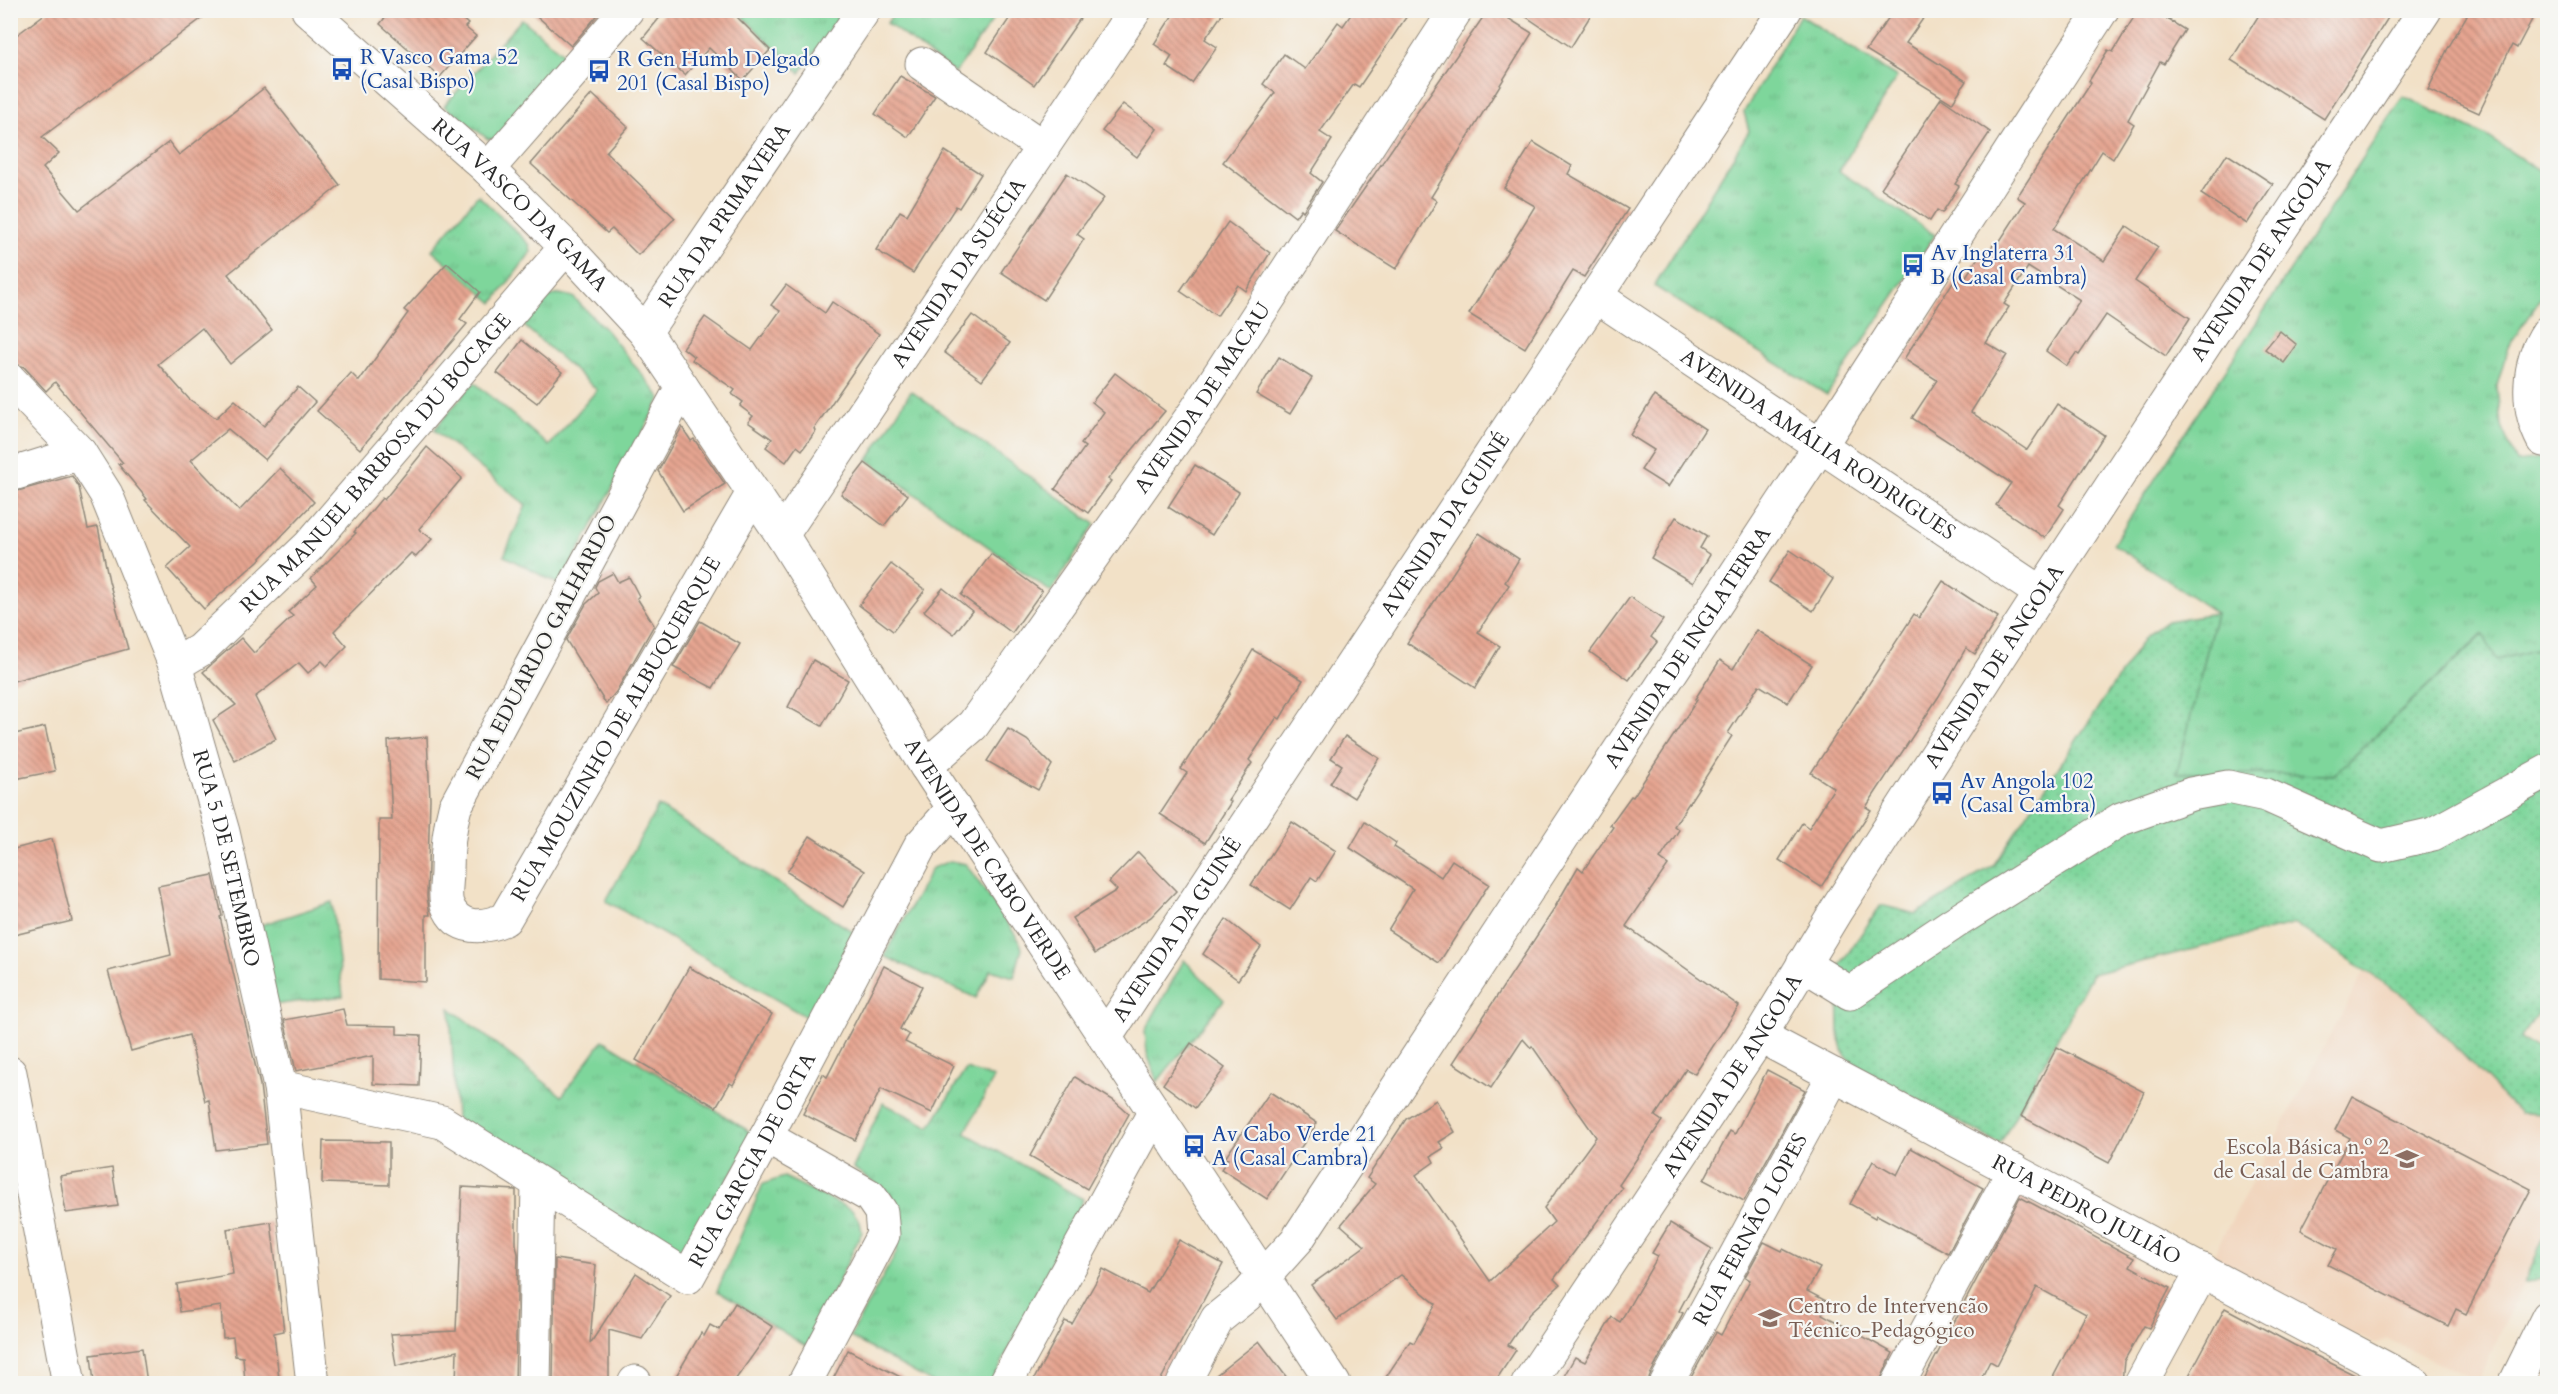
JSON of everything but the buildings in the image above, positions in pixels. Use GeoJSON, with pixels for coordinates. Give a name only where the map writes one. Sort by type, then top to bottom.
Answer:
{"type":"FeatureCollection","features":[{"type":"Feature","properties":{"kind":"street","name":"RUA VASCO DA GAMA"},"geometry":{"type":"LineString","coordinates":[[308,10],[488,169],[566,247],[645,332]]}},
{"type":"Feature","properties":{"kind":"street"},"geometry":{"type":"LineString","coordinates":[[488,169],[627,10]]}},
{"type":"Feature","properties":{"kind":"street","name":"RUA DA PRIMAVERA"},"geometry":{"type":"LineString","coordinates":[[645,332],[864,10]]}},
{"type":"Feature","properties":{"kind":"street","name":"AVENIDA DA SUÉCIA"},"geometry":{"type":"LineString","coordinates":[[782,535],[1135,10]]}},
{"type":"Feature","properties":{"kind":"street","name":"AVENIDA DE MACAU"},"geometry":{"type":"LineString","coordinates":[[926,766],[973,725],[1197,409],[1456,10]]}},
{"type":"Feature","properties":{"kind":"street","name":"AVENIDA DA GUINÉ"},"geometry":{"type":"LineString","coordinates":[[1105,1038],[1785,10]]}},
{"type":"Feature","properties":{"kind":"street","name":"AVENIDA DE INGLATERRA"},"geometry":{"type":"LineString","coordinates":[[1183,1383],[1217,1319],[1247,1295],[1297,1240],[1820,446],[2102,10]]}},
{"type":"Feature","properties":{"kind":"street","name":"AVENIDA DE ANGOLA"},"geometry":{"type":"LineString","coordinates":[[1528,1383],[1760,1036],[1803,964],[2041,593],[2425,10]]}},
{"type":"Feature","properties":{"kind":"street"},"geometry":{"type":"LineString","coordinates":[[922,64],[1043,147]]}},
{"type":"Feature","properties":{"kind":"street","name":"RUA MANUEL BARBOSA DU BOCAGE"},"geometry":{"type":"LineString","coordinates":[[174,665],[200,650],[309,546],[566,247]]}},
{"type":"Feature","properties":{"kind":"street","name":"AVENIDA AMÁLIA RODRIGUES"},"geometry":{"type":"LineString","coordinates":[[1596,296],[2041,593]]}},
{"type":"Feature","properties":{"kind":"street","name":"AVENIDA DE CABO VERDE"},"geometry":{"type":"LineString","coordinates":[[645,332],[782,535],[926,766],[1334,1383]]}},
{"type":"Feature","properties":{"kind":"street"},"geometry":{"type":"LineString","coordinates":[[2543,440],[2536,427],[2531,374],[2539,345],[2547,332]]}},
{"type":"Feature","properties":{"kind":"street","name":"RUA 5 DE SETEMBRO"},"geometry":{"type":"LineString","coordinates":[[10,380],[80,453],[106,494],[174,665],[223,832],[280,1087],[313,1383]]}},
{"type":"Feature","properties":{"kind":"street","name":"RUA EDUARDO GALHARDO"},"geometry":{"type":"LineString","coordinates":[[456,918],[447,903],[447,836],[455,807],[682,387]]}},
{"type":"Feature","properties":{"kind":"street"},"geometry":{"type":"LineString","coordinates":[[10,475],[80,453]]}},
{"type":"Feature","properties":{"kind":"street","name":"RUA MOUZINHO DE ALBUQUERQUE"},"geometry":{"type":"LineString","coordinates":[[456,918],[471,926],[488,926],[505,919],[753,493]]}},
{"type":"Feature","properties":{"kind":"street"},"geometry":{"type":"LineString","coordinates":[[1803,964],[1850,993],[1954,922],[2121,819],[2191,794],[2228,787],[2266,795],[2381,846],[2433,834],[2547,771]]}},
{"type":"Feature","properties":{"kind":"street","name":"RUA GARCIA DE ORTA"},"geometry":{"type":"LineString","coordinates":[[280,1087],[442,1122],[688,1277],[766,1137],[920,846],[954,808]]}},
{"type":"Feature","properties":{"kind":"street","name":"RUA PEDRO JULIÃO"},"geometry":{"type":"LineString","coordinates":[[1760,1036],[2415,1383]]}},
{"type":"Feature","properties":{"kind":"street"},"geometry":{"type":"LineString","coordinates":[[10,1073],[69,1383]]}},
{"type":"Feature","properties":{"kind":"street","name":"RUA FERNÃO LOPES"},"geometry":{"type":"LineString","coordinates":[[1666,1383],[1834,1076]]}},
{"type":"Feature","properties":{"kind":"street"},"geometry":{"type":"LineString","coordinates":[[1005,1383],[1154,1113]]}},
{"type":"Feature","properties":{"kind":"street"},"geometry":{"type":"LineString","coordinates":[[766,1137],[870,1196],[881,1212],[883,1235],[804,1383]]}},
{"type":"Feature","properties":{"kind":"street"},"geometry":{"type":"LineString","coordinates":[[1898,1383],[2014,1170]]}},
{"type":"Feature","properties":{"kind":"street"},"geometry":{"type":"LineString","coordinates":[[534,1383],[538,1183]]}},
{"type":"Feature","properties":{"kind":"street"},"geometry":{"type":"LineString","coordinates":[[2140,1383],[2203,1270]]}},
{"type":"Feature","properties":{"kind":"street"},"geometry":{"type":"LineString","coordinates":[[2515,1383],[2547,1317]]}},
{"type":"Feature","properties":{"kind":"shaded area","name":"Escola Básica n.º 2 de Casal de Cambra"},"geometry":{"type":"Polygon","coordinates":[[[2365,970],[2411,1001],[2518,1113],[2547,1114],[2547,1231],[2478,1381],[2388,1339],[2374,1344],[2212,1257],[2365,970]]]}},
{"type":"Feature","properties":{"kind":"green space"},"geometry":{"type":"Polygon","coordinates":[[[749,11],[843,11],[800,73],[743,17],[749,11]]]}},
{"type":"Feature","properties":{"kind":"green space"},"geometry":{"type":"Polygon","coordinates":[[[895,11],[999,11],[955,73],[887,23],[895,11]]]}},
{"type":"Feature","properties":{"kind":"green space"},"geometry":{"type":"Polygon","coordinates":[[[1800,15],[1897,77],[1839,171],[1935,235],[1827,395],[1654,286],[1749,131],[1744,112],[1800,15]]]}},
{"type":"Feature","properties":{"kind":"green space"},"geometry":{"type":"Polygon","coordinates":[[[522,19],[565,55],[498,139],[488,139],[444,106],[522,19]]]}},
{"type":"Feature","properties":{"kind":"green space"},"geometry":{"type":"Polygon","coordinates":[[[2403,96],[2490,138],[2547,176],[2547,288],[2508,347],[2497,386],[2501,426],[2517,462],[2547,458],[2547,647],[2497,660],[2482,635],[2334,775],[2176,773],[2216,613],[2113,544],[2403,96]]]}},
{"type":"Feature","properties":{"kind":"green space"},"geometry":{"type":"Polygon","coordinates":[[[478,195],[529,244],[531,252],[493,303],[432,250],[478,195]]]}},
{"type":"Feature","properties":{"kind":"green space"},"geometry":{"type":"Polygon","coordinates":[[[560,294],[573,297],[606,330],[661,398],[560,585],[504,556],[526,505],[434,430],[474,382],[549,446],[597,390],[522,324],[547,297],[560,294]]]}},
{"type":"Feature","properties":{"kind":"green space"},"geometry":{"type":"Polygon","coordinates":[[[911,391],[1095,524],[1051,592],[868,460],[911,391]]]}},
{"type":"Feature","properties":{"kind":"green space"},"geometry":{"type":"Polygon","coordinates":[[[2216,613],[2177,773],[2334,775],[2483,635],[2497,660],[2547,647],[2547,1001],[2520,1039],[2547,1054],[2547,1114],[2519,1113],[2411,1001],[2295,924],[2092,974],[2000,1144],[1852,1063],[1844,1054],[1839,1035],[1838,968],[1881,905],[1916,914],[1993,866],[2145,637],[2167,621],[2216,613]]]}},
{"type":"Feature","properties":{"kind":"green space"},"geometry":{"type":"Polygon","coordinates":[[[658,806],[858,935],[808,1018],[606,901],[658,806]]]}},
{"type":"Feature","properties":{"kind":"green space"},"geometry":{"type":"Polygon","coordinates":[[[950,861],[966,864],[1019,940],[1022,949],[1014,977],[991,970],[976,998],[884,956],[932,868],[950,861]]]}},
{"type":"Feature","properties":{"kind":"green space"},"geometry":{"type":"Polygon","coordinates":[[[332,902],[343,996],[273,1005],[261,925],[332,902]]]}},
{"type":"Feature","properties":{"kind":"green space"},"geometry":{"type":"Polygon","coordinates":[[[1184,960],[1224,1000],[1157,1082],[1147,1053],[1145,1031],[1184,960]]]}},
{"type":"Feature","properties":{"kind":"green space"},"geometry":{"type":"Polygon","coordinates":[[[450,1008],[562,1096],[603,1040],[755,1135],[685,1251],[674,1251],[456,1118],[450,1008]]]}},
{"type":"Feature","properties":{"kind":"green space"},"geometry":{"type":"Polygon","coordinates":[[[966,1069],[994,1078],[965,1133],[1083,1199],[992,1383],[933,1383],[850,1337],[897,1251],[898,1215],[888,1192],[853,1168],[883,1103],[930,1127],[966,1069]]]}},
{"type":"Feature","properties":{"kind":"green space"},"geometry":{"type":"Polygon","coordinates":[[[784,1177],[852,1210],[860,1222],[862,1232],[807,1347],[717,1291],[763,1184],[784,1177]]]}},
{"type":"Feature","properties":{"kind":"green space"},"geometry":{"type":"Polygon","coordinates":[[[2547,1231],[2547,1276],[2524,1283],[2547,1231]]]}},
{"type":"Feature","properties":{"kind":"place","name":"R Vasco Gama 52 (Casal Bispo)"},"geometry":{"type":"Point","coordinates":[342,69]}},
{"type":"Feature","properties":{"kind":"place","name":"R Gen Humb Delgado 201 (Casal Bispo)"},"geometry":{"type":"Point","coordinates":[599,71]}},
{"type":"Feature","properties":{"kind":"place","name":"Av Inglaterra 31 B (Casal Cambra)"},"geometry":{"type":"Point","coordinates":[1913,265]}},
{"type":"Feature","properties":{"kind":"place","name":"Av Angola 102 (Casal Cambra)"},"geometry":{"type":"Point","coordinates":[1942,793]}},
{"type":"Feature","properties":{"kind":"place","name":"Av Cabo Verde 21 A (Casal Cambra)"},"geometry":{"type":"Point","coordinates":[1194,1146]}},
{"type":"Feature","properties":{"kind":"place","name":"Escola Básica n.º 2 de Casal de Cambra"},"geometry":{"type":"Point","coordinates":[2407,1159]}},
{"type":"Feature","properties":{"kind":"place","name":"Centro de Intervencão Técnico-Pedagógico"},"geometry":{"type":"Point","coordinates":[1770,1318]}}]}
